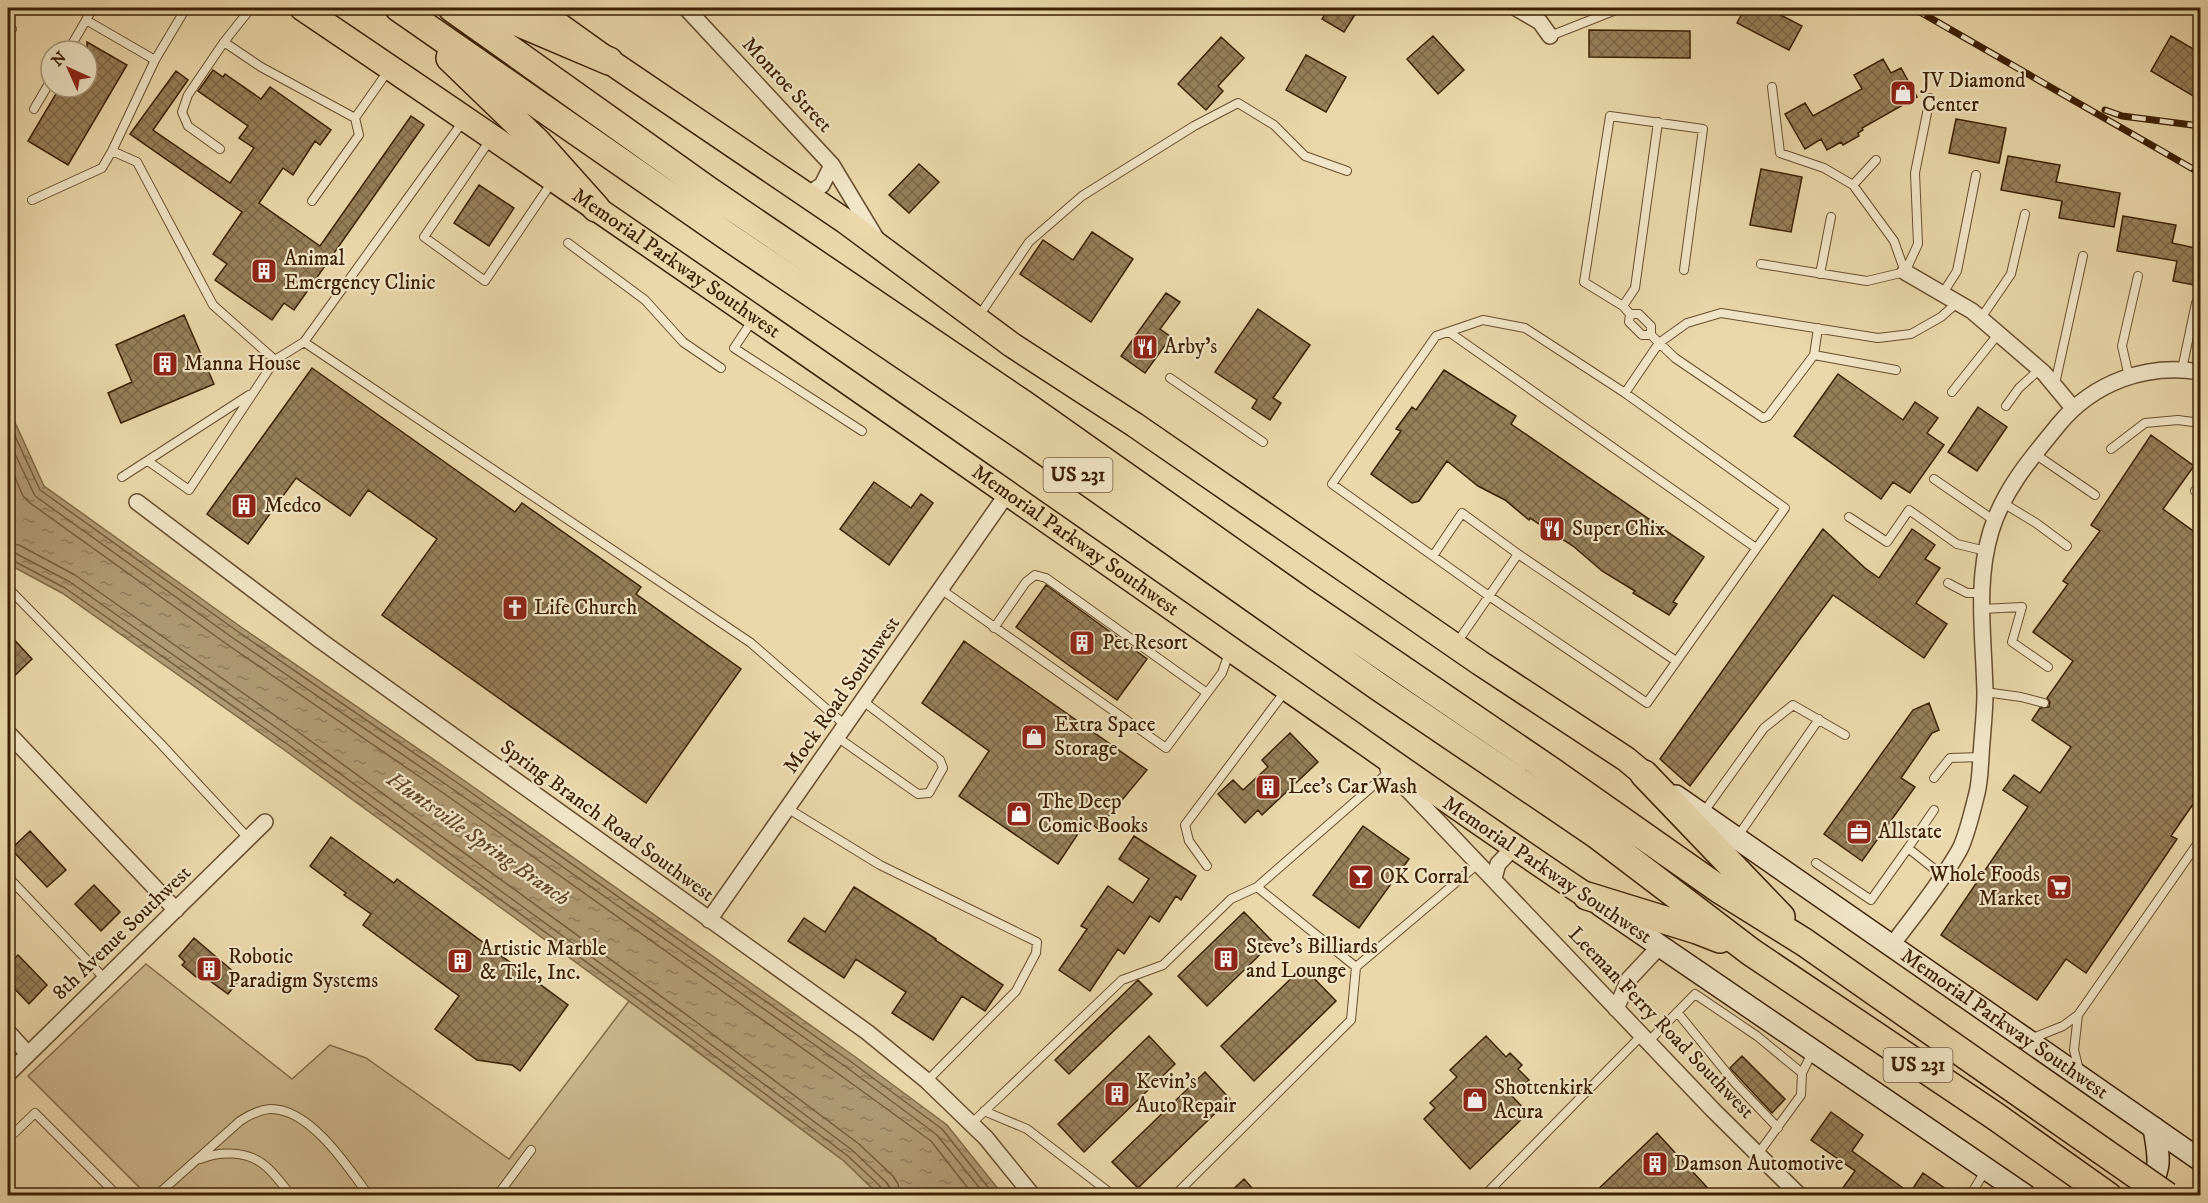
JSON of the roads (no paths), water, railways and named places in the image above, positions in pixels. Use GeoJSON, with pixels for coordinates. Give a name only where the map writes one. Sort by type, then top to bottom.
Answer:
{"type":"FeatureCollection","features":[{"type":"Feature","properties":{"kind":"highway"},"geometry":{"type":"LineString","coordinates":[[398,8],[537,142],[596,208]]}},
{"type":"Feature","properties":{"kind":"highway","name":"US 231"},"geometry":{"type":"LineString","coordinates":[[398,8],[727,236],[1030,441],[1379,687],[1596,834],[1751,952],[1995,1116],[2108,1196]]}},
{"type":"Feature","properties":{"kind":"highway","name":"US 231"},"geometry":{"type":"LineString","coordinates":[[452,8],[709,190],[1023,404],[1302,601],[1554,772],[1719,889],[1804,942],[2167,1196]]}},
{"type":"Feature","properties":{"kind":"highway"},"geometry":{"type":"LineString","coordinates":[[484,8],[609,61]]}},
{"type":"Feature","properties":{"kind":"highway"},"geometry":{"type":"LineString","coordinates":[[1644,774],[1804,942]]}},
{"type":"Feature","properties":{"kind":"highway"},"geometry":{"type":"LineString","coordinates":[[1587,896],[1697,930],[1751,952]]}},
{"type":"Feature","properties":{"kind":"main road","name":"Memorial Parkway Southwest"},"geometry":{"type":"LineString","coordinates":[[302,8],[596,208],[1363,743],[1587,896],[1659,947],[1701,986],[1813,1051],[2026,1196]]}},
{"type":"Feature","properties":{"kind":"main road","name":"Memorial Parkway Southwest"},"geometry":{"type":"LineString","coordinates":[[535,8],[885,251],[1012,345],[1136,425],[1626,759],[1644,774],[1892,945],[2025,1041],[2200,1160]]}},
{"type":"Feature","properties":{"kind":"main road"},"geometry":{"type":"LineString","coordinates":[[2144,1196],[2156,1178],[2159,1162],[2154,1128]]}},
{"type":"Feature","properties":{"kind":"street","name":"Monroe Street"},"geometry":{"type":"LineString","coordinates":[[686,8],[832,165],[885,251]]}},
{"type":"Feature","properties":{"kind":"street"},"geometry":{"type":"LineString","coordinates":[[1525,10],[1540,22],[1550,36]]}},
{"type":"Feature","properties":{"kind":"street","name":"Monroe Street"},"geometry":{"type":"LineString","coordinates":[[806,196],[822,185],[832,165]]}},
{"type":"Feature","properties":{"kind":"street"},"geometry":{"type":"LineString","coordinates":[[1905,272],[1981,318],[2040,369],[2073,408]]}},
{"type":"Feature","properties":{"kind":"street"},"geometry":{"type":"LineString","coordinates":[[1892,945],[1943,876],[1961,847],[1978,791],[1985,692],[1982,601],[1986,551],[2003,503],[2022,469],[2073,408],[2118,379],[2153,371],[2182,369],[2200,372]]}},
{"type":"Feature","properties":{"kind":"street","name":"Mock Road Southwest"},"geometry":{"type":"LineString","coordinates":[[709,920],[1007,494]]}},
{"type":"Feature","properties":{"kind":"street","name":"Spring Branch Road Southwest"},"geometry":{"type":"LineString","coordinates":[[137,502],[321,641],[867,1032],[927,1082],[986,1138],[1034,1196]]}},
{"type":"Feature","properties":{"kind":"street"},"geometry":{"type":"LineString","coordinates":[[8,733],[176,910]]}},
{"type":"Feature","properties":{"kind":"street","name":"Leeman Ferry Road Southwest"},"geometry":{"type":"LineString","coordinates":[[1363,743],[1494,878],[1616,1009],[1800,1196]]}},
{"type":"Feature","properties":{"kind":"street","name":"8th Avenue Southwest"},"geometry":{"type":"LineString","coordinates":[[8,1074],[265,822]]}},
{"type":"Feature","properties":{"kind":"street"},"geometry":{"type":"LineString","coordinates":[[1494,878],[1498,864],[1514,847]]}},
{"type":"Feature","properties":{"kind":"street"},"geometry":{"type":"LineString","coordinates":[[1616,1009],[1629,979],[1659,947]]}},
{"type":"Feature","properties":{"kind":"street"},"geometry":{"type":"LineString","coordinates":[[8,1032],[28,1054]]}},
{"type":"Feature","properties":{"kind":"lane"},"geometry":{"type":"LineString","coordinates":[[75,39],[93,8]]}},
{"type":"Feature","properties":{"kind":"lane"},"geometry":{"type":"LineString","coordinates":[[32,200],[102,168],[155,60],[186,8]]}},
{"type":"Feature","properties":{"kind":"lane"},"geometry":{"type":"LineString","coordinates":[[220,149],[188,126],[182,112],[188,95],[224,42],[251,8]]}},
{"type":"Feature","properties":{"kind":"lane"},"geometry":{"type":"LineString","coordinates":[[1550,36],[1621,8]]}},
{"type":"Feature","properties":{"kind":"lane"},"geometry":{"type":"LineString","coordinates":[[86,20],[155,60]]}},
{"type":"Feature","properties":{"kind":"lane"},"geometry":{"type":"LineString","coordinates":[[224,42],[261,67],[355,118]]}},
{"type":"Feature","properties":{"kind":"lane"},"geometry":{"type":"LineString","coordinates":[[312,201],[359,135],[355,118],[390,67]]}},
{"type":"Feature","properties":{"kind":"lane"},"geometry":{"type":"LineString","coordinates":[[1772,87],[1780,153],[1824,168],[1853,185],[1894,241],[1905,272]]}},
{"type":"Feature","properties":{"kind":"lane"},"geometry":{"type":"LineString","coordinates":[[1905,272],[1918,244],[1915,173],[1930,98]]}},
{"type":"Feature","properties":{"kind":"lane"},"geometry":{"type":"LineString","coordinates":[[34,109],[40,99]]}},
{"type":"Feature","properties":{"kind":"lane"},"geometry":{"type":"LineString","coordinates":[[977,319],[1029,242],[1082,196],[1194,126],[1238,103],[1274,125],[1305,156],[1347,171]]}},
{"type":"Feature","properties":{"kind":"lane"},"geometry":{"type":"LineString","coordinates":[[1651,335],[1642,335],[1629,322],[1630,314],[1623,306],[1584,282],[1610,116],[1703,129],[1684,270]]}},
{"type":"Feature","properties":{"kind":"lane"},"geometry":{"type":"LineString","coordinates":[[148,460],[189,490],[275,360],[304,342],[465,118]]}},
{"type":"Feature","properties":{"kind":"lane"},"geometry":{"type":"LineString","coordinates":[[1623,306],[1635,288],[1658,122]]}},
{"type":"Feature","properties":{"kind":"lane"},"geometry":{"type":"LineString","coordinates":[[493,137],[424,237],[485,281],[554,179]]}},
{"type":"Feature","properties":{"kind":"lane"},"geometry":{"type":"LineString","coordinates":[[112,151],[137,162],[213,306],[275,360]]}},
{"type":"Feature","properties":{"kind":"lane"},"geometry":{"type":"LineString","coordinates":[[1853,185],[1876,160]]}},
{"type":"Feature","properties":{"kind":"lane"},"geometry":{"type":"LineString","coordinates":[[1943,293],[1957,271],[1976,175]]}},
{"type":"Feature","properties":{"kind":"lane"},"geometry":{"type":"LineString","coordinates":[[1981,318],[2011,274],[2025,214]]}},
{"type":"Feature","properties":{"kind":"lane"},"geometry":{"type":"LineString","coordinates":[[1820,274],[1831,217]]}},
{"type":"Feature","properties":{"kind":"lane"},"geometry":{"type":"LineString","coordinates":[[568,243],[645,300],[683,342],[721,368]]}},
{"type":"Feature","properties":{"kind":"lane"},"geometry":{"type":"LineString","coordinates":[[2055,386],[2084,256]]}},
{"type":"Feature","properties":{"kind":"lane"},"geometry":{"type":"LineString","coordinates":[[1761,264],[1867,281],[1905,272]]}},
{"type":"Feature","properties":{"kind":"lane"},"geometry":{"type":"LineString","coordinates":[[2129,377],[2122,346],[2138,276]]}},
{"type":"Feature","properties":{"kind":"lane"},"geometry":{"type":"LineString","coordinates":[[1625,393],[1659,344],[1687,323],[1721,313],[1878,338],[1911,334],[1941,317],[1958,302]]}},
{"type":"Feature","properties":{"kind":"lane"},"geometry":{"type":"LineString","coordinates":[[2182,369],[2196,303]]}},
{"type":"Feature","properties":{"kind":"lane"},"geometry":{"type":"LineString","coordinates":[[1630,314],[1639,314],[1651,326],[1651,335],[1675,358],[1763,418],[1768,416],[1814,355],[1818,328]]}},
{"type":"Feature","properties":{"kind":"lane"},"geometry":{"type":"LineString","coordinates":[[754,318],[734,348],[862,431]]}},
{"type":"Feature","properties":{"kind":"lane"},"geometry":{"type":"LineString","coordinates":[[1483,320],[1526,328],[1625,393],[1785,508],[1647,703],[1432,556],[1332,484],[1436,336],[1483,320]]}},
{"type":"Feature","properties":{"kind":"lane"},"geometry":{"type":"LineString","coordinates":[[1449,332],[1756,548]]}},
{"type":"Feature","properties":{"kind":"lane"},"geometry":{"type":"LineString","coordinates":[[1952,392],[1999,333]]}},
{"type":"Feature","properties":{"kind":"lane"},"geometry":{"type":"LineString","coordinates":[[304,342],[751,643],[841,731],[918,794],[929,793],[943,768],[940,760],[863,701]]}},
{"type":"Feature","properties":{"kind":"lane"},"geometry":{"type":"LineString","coordinates":[[1814,355],[1896,370]]}},
{"type":"Feature","properties":{"kind":"lane"},"geometry":{"type":"LineString","coordinates":[[2006,406],[2019,388],[2040,369]]}},
{"type":"Feature","properties":{"kind":"lane"},"geometry":{"type":"LineString","coordinates":[[1170,378],[1263,442]]}},
{"type":"Feature","properties":{"kind":"lane"},"geometry":{"type":"LineString","coordinates":[[122,477],[252,393]]}},
{"type":"Feature","properties":{"kind":"lane"},"geometry":{"type":"LineString","coordinates":[[2111,449],[2145,423],[2178,420],[2200,423]]}},
{"type":"Feature","properties":{"kind":"lane"},"geometry":{"type":"LineString","coordinates":[[2035,454],[2095,495]]}},
{"type":"Feature","properties":{"kind":"lane"},"geometry":{"type":"LineString","coordinates":[[1934,479],[1995,521]]}},
{"type":"Feature","properties":{"kind":"lane"},"geometry":{"type":"LineString","coordinates":[[2195,491],[2200,484]]}},
{"type":"Feature","properties":{"kind":"lane"},"geometry":{"type":"LineString","coordinates":[[2003,503],[2067,546]]}},
{"type":"Feature","properties":{"kind":"lane"},"geometry":{"type":"LineString","coordinates":[[1849,517],[1887,542],[1909,510],[1957,544],[1986,551]]}},
{"type":"Feature","properties":{"kind":"lane"},"geometry":{"type":"LineString","coordinates":[[1432,556],[1462,513],[1518,554],[1676,661]]}},
{"type":"Feature","properties":{"kind":"lane"},"geometry":{"type":"LineString","coordinates":[[1456,645],[1518,554]]}},
{"type":"Feature","properties":{"kind":"lane"},"geometry":{"type":"LineString","coordinates":[[994,628],[1026,582],[1035,575],[1046,578],[1207,693]]}},
{"type":"Feature","properties":{"kind":"lane"},"geometry":{"type":"LineString","coordinates":[[1948,583],[1982,601],[2022,608],[2012,642],[2048,667]]}},
{"type":"Feature","properties":{"kind":"lane"},"geometry":{"type":"LineString","coordinates":[[8,588],[160,743],[249,839]]}},
{"type":"Feature","properties":{"kind":"lane"},"geometry":{"type":"LineString","coordinates":[[942,590],[1166,748],[1222,673],[1231,649]]}},
{"type":"Feature","properties":{"kind":"lane"},"geometry":{"type":"LineString","coordinates":[[1207,866],[1189,841],[1185,825],[1287,689]]}},
{"type":"Feature","properties":{"kind":"lane"},"geometry":{"type":"LineString","coordinates":[[1985,692],[2044,703]]}},
{"type":"Feature","properties":{"kind":"lane"},"geometry":{"type":"LineString","coordinates":[[1702,814],[1764,728],[1792,705],[1845,735]]}},
{"type":"Feature","properties":{"kind":"lane"},"geometry":{"type":"LineString","coordinates":[[1736,838],[1819,719]]}},
{"type":"Feature","properties":{"kind":"lane"},"geometry":{"type":"LineString","coordinates":[[1934,778],[1950,758],[1980,757]]}},
{"type":"Feature","properties":{"kind":"lane"},"geometry":{"type":"LineString","coordinates":[[971,1124],[1122,980],[1163,965],[1231,899],[1257,886],[1390,771]]}},
{"type":"Feature","properties":{"kind":"lane"},"geometry":{"type":"LineString","coordinates":[[787,808],[880,865],[1037,942],[1036,953],[1016,991],[927,1082]]}},
{"type":"Feature","properties":{"kind":"lane"},"geometry":{"type":"LineString","coordinates":[[1816,863],[1871,900],[1934,810]]}},
{"type":"Feature","properties":{"kind":"lane"},"geometry":{"type":"LineString","coordinates":[[2025,1041],[2047,1034],[2078,1015],[2200,840]]}},
{"type":"Feature","properties":{"kind":"lane"},"geometry":{"type":"LineString","coordinates":[[1908,848],[1943,876]]}},
{"type":"Feature","properties":{"kind":"lane"},"geometry":{"type":"LineString","coordinates":[[1174,1196],[1351,1020],[1356,967],[1479,863]]}},
{"type":"Feature","properties":{"kind":"lane"},"geometry":{"type":"LineString","coordinates":[[8,877],[105,979]]}},
{"type":"Feature","properties":{"kind":"lane"},"geometry":{"type":"LineString","coordinates":[[1257,886],[1356,967]]}},
{"type":"Feature","properties":{"kind":"lane"},"geometry":{"type":"LineString","coordinates":[[1484,1196],[1645,1039],[1677,1012],[1701,986],[1802,1073]]}},
{"type":"Feature","properties":{"kind":"lane"},"geometry":{"type":"LineString","coordinates":[[1677,1012],[1735,1083],[1778,1128]]}},
{"type":"Feature","properties":{"kind":"lane"},"geometry":{"type":"LineString","coordinates":[[2078,1015],[2074,1050],[2080,1078]]}},
{"type":"Feature","properties":{"kind":"lane"},"geometry":{"type":"LineString","coordinates":[[1758,1154],[1801,1095],[1802,1073],[1813,1051]]}},
{"type":"Feature","properties":{"kind":"lane"},"geometry":{"type":"LineString","coordinates":[[156,1196],[240,1121],[254,1112],[271,1109],[297,1116],[319,1135],[369,1196]]}},
{"type":"Feature","properties":{"kind":"lane"},"geometry":{"type":"LineString","coordinates":[[984,1111],[1027,1129],[1114,1196]]}},
{"type":"Feature","properties":{"kind":"lane"},"geometry":{"type":"LineString","coordinates":[[8,1139],[35,1113],[118,1196]]}},
{"type":"Feature","properties":{"kind":"lane"},"geometry":{"type":"LineString","coordinates":[[497,1196],[531,1150]]}},
{"type":"Feature","properties":{"kind":"lane"},"geometry":{"type":"LineString","coordinates":[[196,1160],[212,1154],[232,1153],[251,1157],[264,1164],[292,1196]]}},
{"type":"Feature","properties":{"kind":"lane"},"geometry":{"type":"LineString","coordinates":[[1970,1196],[1986,1169]]}},
{"type":"Feature","properties":{"kind":"water","name":"Huntsville Spring Branch"},"geometry":{"type":"Polygon","coordinates":[[[8,407],[44,486],[241,627],[462,779],[854,1056],[947,1125],[1003,1195],[879,1195],[844,1161],[681,1039],[283,749],[62,593],[8,564],[8,407]]]}},
{"type":"Feature","properties":{"kind":"railway"},"geometry":{"type":"LineString","coordinates":[[1913,8],[2200,173]]}},
{"type":"Feature","properties":{"kind":"railway"},"geometry":{"type":"LineString","coordinates":[[2105,110],[2122,116],[2200,126]]}},
{"type":"Feature","properties":{"kind":"place","name":"JV Diamond Center"},"geometry":{"type":"Point","coordinates":[1903,93]}},
{"type":"Feature","properties":{"kind":"place","name":"Animal Emergency Clinic"},"geometry":{"type":"Point","coordinates":[264,271]}},
{"type":"Feature","properties":{"kind":"place","name":"Arby's"},"geometry":{"type":"Point","coordinates":[1145,347]}},
{"type":"Feature","properties":{"kind":"place","name":"Manna House"},"geometry":{"type":"Point","coordinates":[165,364]}},
{"type":"Feature","properties":{"kind":"place","name":"Medco"},"geometry":{"type":"Point","coordinates":[244,506]}},
{"type":"Feature","properties":{"kind":"place","name":"Super Chix"},"geometry":{"type":"Point","coordinates":[1552,529]}},
{"type":"Feature","properties":{"kind":"place","name":"Life Church"},"geometry":{"type":"Point","coordinates":[515,608]}},
{"type":"Feature","properties":{"kind":"place","name":"Pet Resort"},"geometry":{"type":"Point","coordinates":[1082,643]}},
{"type":"Feature","properties":{"kind":"place","name":"Extra Space Storage"},"geometry":{"type":"Point","coordinates":[1034,737]}},
{"type":"Feature","properties":{"kind":"place","name":"Lee's Car Wash"},"geometry":{"type":"Point","coordinates":[1268,787]}},
{"type":"Feature","properties":{"kind":"place","name":"The Deep Comic Books"},"geometry":{"type":"Point","coordinates":[1019,814]}},
{"type":"Feature","properties":{"kind":"place","name":"Allstate"},"geometry":{"type":"Point","coordinates":[1859,832]}},
{"type":"Feature","properties":{"kind":"place","name":"OK Corral"},"geometry":{"type":"Point","coordinates":[1361,877]}},
{"type":"Feature","properties":{"kind":"place","name":"Whole Foods Market"},"geometry":{"type":"Point","coordinates":[2059,887]}},
{"type":"Feature","properties":{"kind":"place","name":"Steve's Billiards and Lounge"},"geometry":{"type":"Point","coordinates":[1226,959]}},
{"type":"Feature","properties":{"kind":"place","name":"Artistic Marble & Tile, Inc."},"geometry":{"type":"Point","coordinates":[460,961]}},
{"type":"Feature","properties":{"kind":"place","name":"Robotic Paradigm Systems"},"geometry":{"type":"Point","coordinates":[209,969]}},
{"type":"Feature","properties":{"kind":"place","name":"Kevin's Auto Repair"},"geometry":{"type":"Point","coordinates":[1117,1094]}},
{"type":"Feature","properties":{"kind":"place","name":"Shottenkirk Acura"},"geometry":{"type":"Point","coordinates":[1475,1100]}},
{"type":"Feature","properties":{"kind":"place","name":"Damson Automotive"},"geometry":{"type":"Point","coordinates":[1655,1164]}}]}
